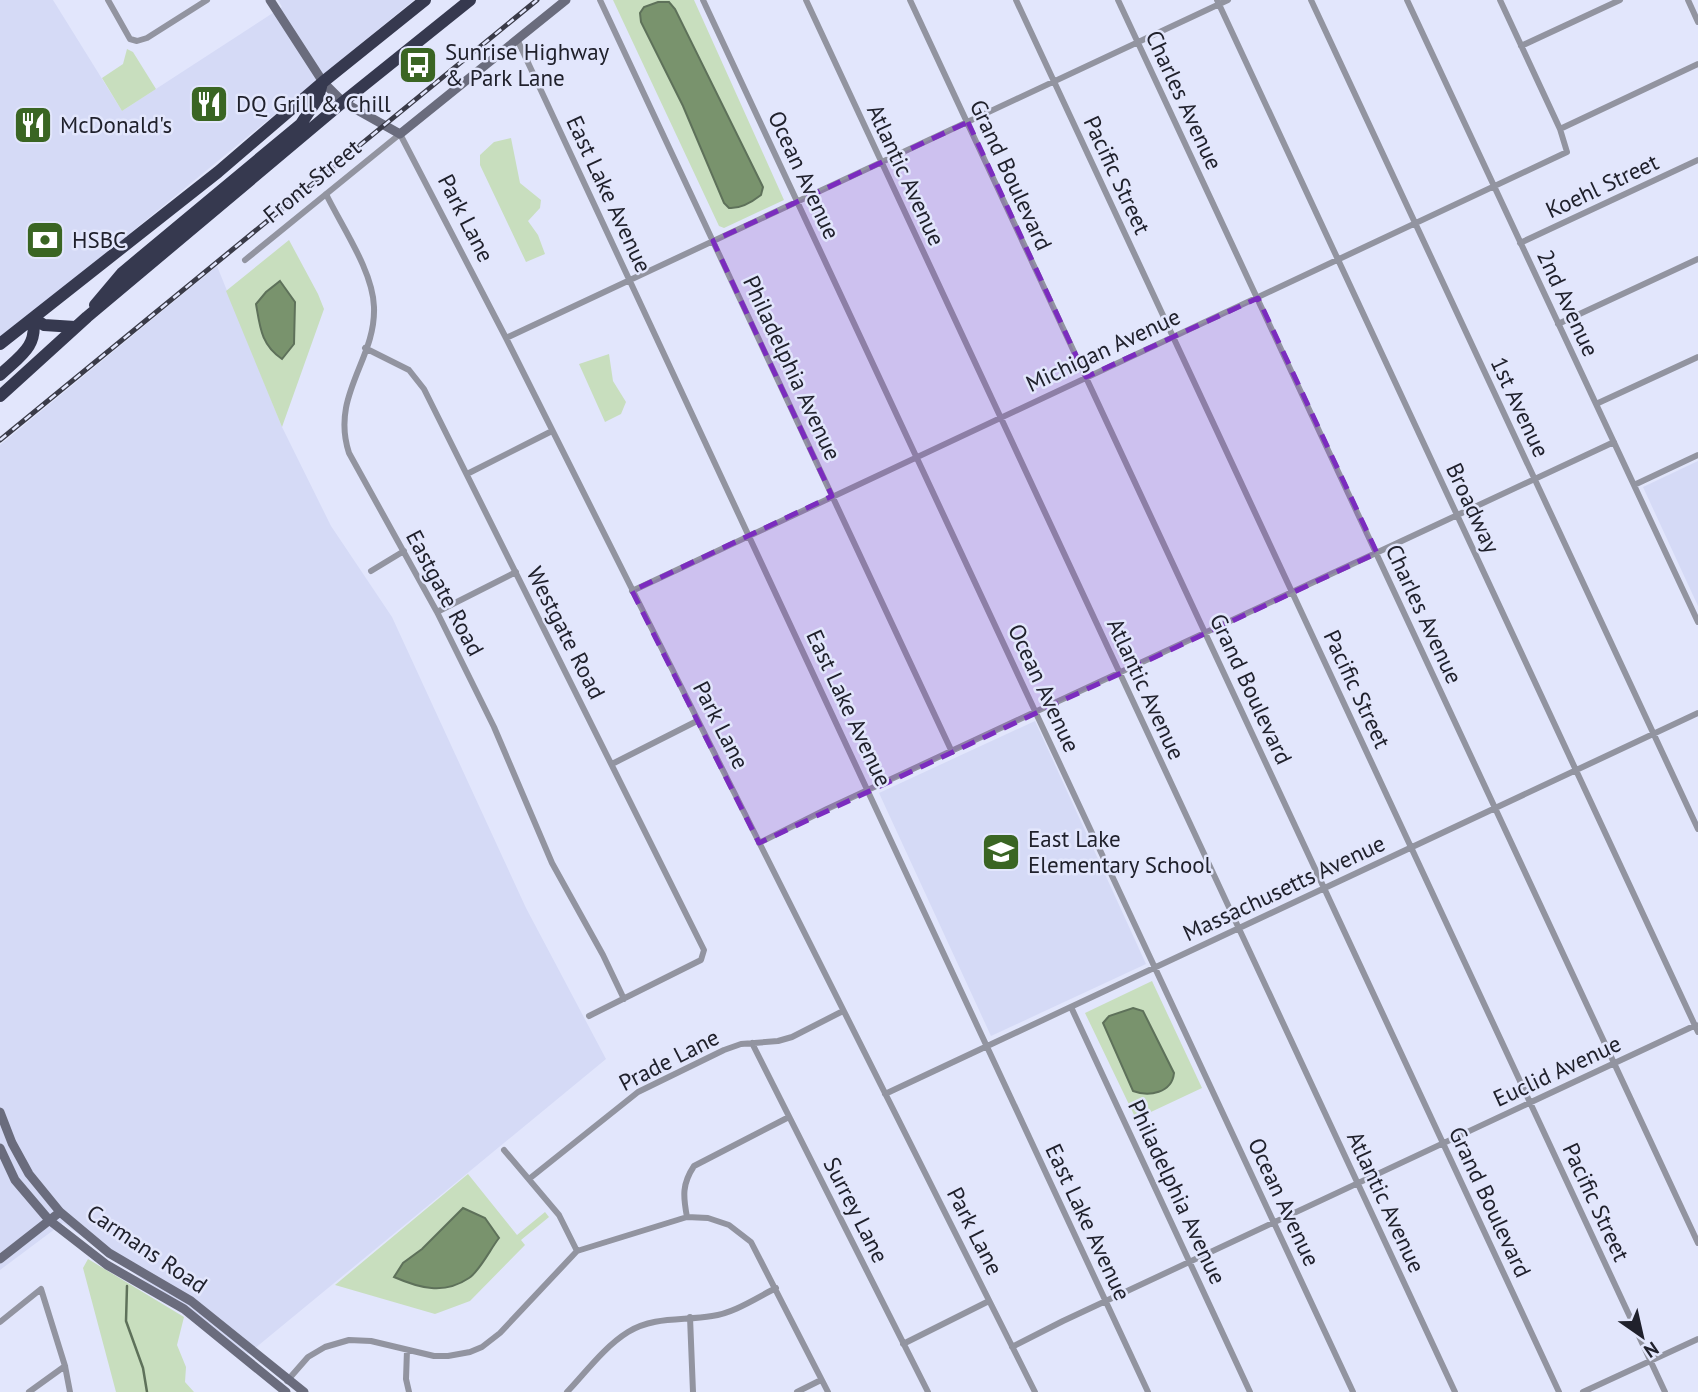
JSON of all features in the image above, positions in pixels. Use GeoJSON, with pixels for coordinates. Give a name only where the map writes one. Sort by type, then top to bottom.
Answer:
{"type":"FeatureCollection","features":[{"type":"Feature","properties":{"kind":"highway"},"geometry":{"type":"LineString","coordinates":[[0,344],[218,172],[323,82],[425,0]]}},
{"type":"Feature","properties":{"kind":"highway"},"geometry":{"type":"LineString","coordinates":[[438,26],[460,0]]}},
{"type":"Feature","properties":{"kind":"highway"},"geometry":{"type":"LineString","coordinates":[[0,396],[75,327],[470,0]]}},
{"type":"Feature","properties":{"kind":"highway"},"geometry":{"type":"LineString","coordinates":[[87,317],[105,290],[122,273],[301,124],[318,98],[323,82]]}},
{"type":"Feature","properties":{"kind":"highway"},"geometry":{"type":"LineString","coordinates":[[195,228],[199,197],[218,172]]}},
{"type":"Feature","properties":{"kind":"highway"},"geometry":{"type":"LineString","coordinates":[[33,318],[44,326],[75,327]]}},
{"type":"Feature","properties":{"kind":"highway"},"geometry":{"type":"LineString","coordinates":[[0,375],[31,345],[35,330],[33,318]]}},
{"type":"Feature","properties":{"kind":"street"},"geometry":{"type":"LineString","coordinates":[[107,0],[130,38],[137,41],[147,38],[207,0]]}},
{"type":"Feature","properties":{"kind":"street"},"geometry":{"type":"LineString","coordinates":[[270,0],[323,82],[344,102],[401,134]]}},
{"type":"Feature","properties":{"kind":"street","name":"Front Street"},"geometry":{"type":"LineString","coordinates":[[244,260],[566,0]]}},
{"type":"Feature","properties":{"kind":"street","name":"Philadelphia Avenue"},"geometry":{"type":"LineString","coordinates":[[600,0],[952,752]]}},
{"type":"Feature","properties":{"kind":"street","name":"Ocean Avenue"},"geometry":{"type":"LineString","coordinates":[[703,0],[1353,1392]]}},
{"type":"Feature","properties":{"kind":"street","name":"Atlantic Avenue"},"geometry":{"type":"LineString","coordinates":[[806,0],[1455,1392]]}},
{"type":"Feature","properties":{"kind":"street","name":"Grand Boulevard"},"geometry":{"type":"LineString","coordinates":[[910,0],[1559,1392]]}},
{"type":"Feature","properties":{"kind":"street","name":"Pacific Street"},"geometry":{"type":"LineString","coordinates":[[1016,0],[1665,1392]]}},
{"type":"Feature","properties":{"kind":"street","name":"Charles Avenue"},"geometry":{"type":"LineString","coordinates":[[1118,0],[1698,1243]]}},
{"type":"Feature","properties":{"kind":"street"},"geometry":{"type":"LineString","coordinates":[[506,338],[1054,82],[1218,2],[1228,0]]}},
{"type":"Feature","properties":{"kind":"street","name":"1st Avenue"},"geometry":{"type":"LineString","coordinates":[[1311,0],[1698,829]]}},
{"type":"Feature","properties":{"kind":"street","name":"2nd Avenue"},"geometry":{"type":"LineString","coordinates":[[1407,0],[1698,622]]}},
{"type":"Feature","properties":{"kind":"street"},"geometry":{"type":"LineString","coordinates":[[1500,0],[1560,129],[1698,64]]}},
{"type":"Feature","properties":{"kind":"street"},"geometry":{"type":"LineString","coordinates":[[1521,46],[1620,0]]}},
{"type":"Feature","properties":{"kind":"street"},"geometry":{"type":"LineString","coordinates":[[1688,0],[1698,22]]}},
{"type":"Feature","properties":{"kind":"street","name":"Broadway"},"geometry":{"type":"LineString","coordinates":[[1218,2],[1697,1027]]}},
{"type":"Feature","properties":{"kind":"street","name":"East Lake Avenue"},"geometry":{"type":"LineString","coordinates":[[517,39],[1148,1392]]}},
{"type":"Feature","properties":{"kind":"street","name":"Michigan Avenue"},"geometry":{"type":"LineString","coordinates":[[632,591],[1567,152],[1560,129]]}},
{"type":"Feature","properties":{"kind":"street","name":"Park Lane"},"geometry":{"type":"LineString","coordinates":[[401,134],[1035,1392]]}},
{"type":"Feature","properties":{"kind":"street","name":"Koehl Street"},"geometry":{"type":"LineString","coordinates":[[1520,243],[1698,160]]}},
{"type":"Feature","properties":{"kind":"street","name":"Eastgate Road"},"geometry":{"type":"LineString","coordinates":[[326,194],[373,293],[373,321],[345,405],[345,441],[356,467],[437,612],[494,727],[552,863],[624,999]]}},
{"type":"Feature","properties":{"kind":"street"},"geometry":{"type":"LineString","coordinates":[[1558,324],[1698,259]]}},
{"type":"Feature","properties":{"kind":"street","name":"Westgate Road"},"geometry":{"type":"LineString","coordinates":[[365,348],[399,363],[415,376],[467,474],[701,941],[704,950],[701,960],[624,999]]}},
{"type":"Feature","properties":{"kind":"street"},"geometry":{"type":"LineString","coordinates":[[1596,404],[1698,357]]}},
{"type":"Feature","properties":{"kind":"street"},"geometry":{"type":"LineString","coordinates":[[467,474],[552,431]]}},
{"type":"Feature","properties":{"kind":"street"},"geometry":{"type":"LineString","coordinates":[[759,843],[1614,442]]}},
{"type":"Feature","properties":{"kind":"street"},"geometry":{"type":"LineString","coordinates":[[1634,485],[1698,455]]}},
{"type":"Feature","properties":{"kind":"street"},"geometry":{"type":"LineString","coordinates":[[371,570],[404,551]]}},
{"type":"Feature","properties":{"kind":"street"},"geometry":{"type":"LineString","coordinates":[[437,612],[516,572]]}},
{"type":"Feature","properties":{"kind":"street","name":"Massachusetts Avenue"},"geometry":{"type":"LineString","coordinates":[[885,1094],[1698,713]]}},
{"type":"Feature","properties":{"kind":"street"},"geometry":{"type":"LineString","coordinates":[[612,764],[697,721]]}},
{"type":"Feature","properties":{"kind":"street"},"geometry":{"type":"LineString","coordinates":[[589,1016],[624,999]]}},
{"type":"Feature","properties":{"kind":"street","name":"Philadelphia Avenue"},"geometry":{"type":"LineString","coordinates":[[1071,1007],[1250,1392]]}},
{"type":"Feature","properties":{"kind":"street","name":"Prade Lane"},"geometry":{"type":"LineString","coordinates":[[529,1179],[638,1092],[724,1050],[741,1044],[792,1037],[843,1011]]}},
{"type":"Feature","properties":{"kind":"street","name":"Euclid Avenue"},"geometry":{"type":"LineString","coordinates":[[1012,1347],[1357,1183],[1697,1027]]}},
{"type":"Feature","properties":{"kind":"street","name":"Surrey Lane"},"geometry":{"type":"LineString","coordinates":[[752,1044],[928,1392]]}},
{"type":"Feature","properties":{"kind":"street","name":"Carmans Road"},"geometry":{"type":"LineString","coordinates":[[0,1112],[12,1143],[29,1174],[60,1212],[109,1253],[191,1301],[303,1392]]}},
{"type":"Feature","properties":{"kind":"street"},"geometry":{"type":"LineString","coordinates":[[687,1217],[683,1189],[694,1166],[789,1117]]}},
{"type":"Feature","properties":{"kind":"street"},"geometry":{"type":"LineString","coordinates":[[0,1150],[12,1143]]}},
{"type":"Feature","properties":{"kind":"street","name":"Carmans Road"},"geometry":{"type":"LineString","coordinates":[[0,1150],[15,1180],[50,1220],[107,1265],[184,1309],[284,1390]]}},
{"type":"Feature","properties":{"kind":"street"},"geometry":{"type":"LineString","coordinates":[[504,1150],[559,1215],[577,1251]]}},
{"type":"Feature","properties":{"kind":"street"},"geometry":{"type":"LineString","coordinates":[[0,1259],[60,1212]]}},
{"type":"Feature","properties":{"kind":"street"},"geometry":{"type":"LineString","coordinates":[[284,1390],[288,1380],[308,1357],[340,1342],[371,1341],[448,1356],[482,1347],[500,1333],[577,1251],[687,1217],[719,1221],[743,1234],[759,1254],[828,1392]]}},
{"type":"Feature","properties":{"kind":"street"},"geometry":{"type":"LineString","coordinates":[[567,1392],[610,1345],[629,1331],[659,1320],[726,1313],[776,1288]]}},
{"type":"Feature","properties":{"kind":"street"},"geometry":{"type":"LineString","coordinates":[[0,1322],[41,1289],[65,1366],[70,1392]]}},
{"type":"Feature","properties":{"kind":"street"},"geometry":{"type":"LineString","coordinates":[[904,1344],[989,1301]]}},
{"type":"Feature","properties":{"kind":"street"},"geometry":{"type":"LineString","coordinates":[[690,1317],[693,1392]]}},
{"type":"Feature","properties":{"kind":"street"},"geometry":{"type":"LineString","coordinates":[[1583,1392],[1698,1339]]}},
{"type":"Feature","properties":{"kind":"street"},"geometry":{"type":"LineString","coordinates":[[407,1350],[406,1379],[409,1392]]}},
{"type":"Feature","properties":{"kind":"street"},"geometry":{"type":"LineString","coordinates":[[29,1392],[65,1366]]}},
{"type":"Feature","properties":{"kind":"street"},"geometry":{"type":"LineString","coordinates":[[797,1392],[821,1380]]}},
{"type":"Feature","properties":{"kind":"highlighted area"},"geometry":{"type":"Polygon","coordinates":[[[968,122],[1086,377],[1258,298],[1377,553],[759,843],[632,591],[832,496],[713,241],[968,122]]]}},
{"type":"Feature","properties":{"kind":"shaded area"},"geometry":{"type":"Polygon","coordinates":[[[0,0],[53,0],[122,111],[282,7],[278,0],[414,0],[0,340],[0,0]]]}},
{"type":"Feature","properties":{"kind":"shaded area"},"geometry":{"type":"Polygon","coordinates":[[[613,0],[694,0],[784,200],[724,228],[719,226],[613,0]]]}},
{"type":"Feature","properties":{"kind":"shaded area"},"geometry":{"type":"Polygon","coordinates":[[[658,2],[669,2],[675,9],[763,187],[761,195],[746,204],[729,208],[724,203],[683,106],[641,22],[640,13],[644,7],[658,2]]]}},
{"type":"Feature","properties":{"kind":"shaded area"},"geometry":{"type":"Polygon","coordinates":[[[127,49],[133,52],[156,89],[122,111],[102,78],[123,64],[127,49]]]}},
{"type":"Feature","properties":{"kind":"shaded area"},"geometry":{"type":"Polygon","coordinates":[[[511,138],[520,183],[541,200],[540,208],[528,221],[538,235],[545,254],[526,262],[480,165],[480,155],[494,142],[511,138]]]}},
{"type":"Feature","properties":{"kind":"shaded area"},"geometry":{"type":"Polygon","coordinates":[[[289,240],[324,309],[282,427],[226,291],[289,240]]]}},
{"type":"Feature","properties":{"kind":"shaded area"},"geometry":{"type":"Polygon","coordinates":[[[217,266],[282,427],[331,526],[392,617],[526,908],[606,1059],[248,1354],[63,1223],[0,1270],[0,445],[217,266]]]}},
{"type":"Feature","properties":{"kind":"shaded area"},"geometry":{"type":"Polygon","coordinates":[[[280,281],[295,302],[294,344],[282,359],[266,342],[260,328],[256,304],[280,281]]]}},
{"type":"Feature","properties":{"kind":"shaded area"},"geometry":{"type":"Polygon","coordinates":[[[609,354],[613,381],[626,402],[621,414],[605,422],[579,364],[609,354]]]}},
{"type":"Feature","properties":{"kind":"shaded area"},"geometry":{"type":"Polygon","coordinates":[[[1698,461],[1698,606],[1643,487],[1698,461]]]}},
{"type":"Feature","properties":{"kind":"shaded area","name":"East Lake Elementary School"},"geometry":{"type":"Polygon","coordinates":[[[1035,721],[1146,964],[991,1036],[879,793],[1035,721]]]}},
{"type":"Feature","properties":{"kind":"shaded area"},"geometry":{"type":"Polygon","coordinates":[[[1152,981],[1202,1088],[1136,1119],[1085,1013],[1152,981]]]}},
{"type":"Feature","properties":{"kind":"shaded area"},"geometry":{"type":"Polygon","coordinates":[[[1133,1008],[1143,1011],[1174,1073],[1169,1085],[1159,1092],[1146,1094],[1133,1091],[1103,1023],[1109,1016],[1133,1008]]]}},
{"type":"Feature","properties":{"kind":"shaded area"},"geometry":{"type":"Polygon","coordinates":[[[468,1174],[517,1235],[545,1212],[549,1217],[521,1240],[525,1245],[470,1301],[435,1314],[335,1285],[468,1174]]]}},
{"type":"Feature","properties":{"kind":"shaded area"},"geometry":{"type":"Polygon","coordinates":[[[463,1208],[485,1218],[499,1238],[473,1275],[460,1283],[441,1288],[422,1287],[394,1277],[403,1263],[422,1249],[463,1208]]]}},
{"type":"Feature","properties":{"kind":"shaded area"},"geometry":{"type":"Polygon","coordinates":[[[88,1259],[184,1317],[177,1345],[186,1367],[185,1382],[194,1392],[116,1392],[83,1268],[88,1259]]]}},
{"type":"Feature","properties":{"kind":"waterway"},"geometry":{"type":"LineString","coordinates":[[127,1286],[126,1321],[143,1368],[147,1392]]}},
{"type":"Feature","properties":{"kind":"railway"},"geometry":{"type":"LineString","coordinates":[[0,440],[537,0]]}},
{"type":"Feature","properties":{"kind":"place","name":"Sunrise Highway & Park Lane"},"geometry":{"type":"Point","coordinates":[418,65]}},
{"type":"Feature","properties":{"kind":"place","name":"DQ Grill & Chill"},"geometry":{"type":"Point","coordinates":[209,104]}},
{"type":"Feature","properties":{"kind":"place","name":"McDonald's"},"geometry":{"type":"Point","coordinates":[33,125]}},
{"type":"Feature","properties":{"kind":"place","name":"HSBC"},"geometry":{"type":"Point","coordinates":[45,240]}},
{"type":"Feature","properties":{"kind":"place","name":"East Lake Elementary School"},"geometry":{"type":"Point","coordinates":[1001,852]}}]}
